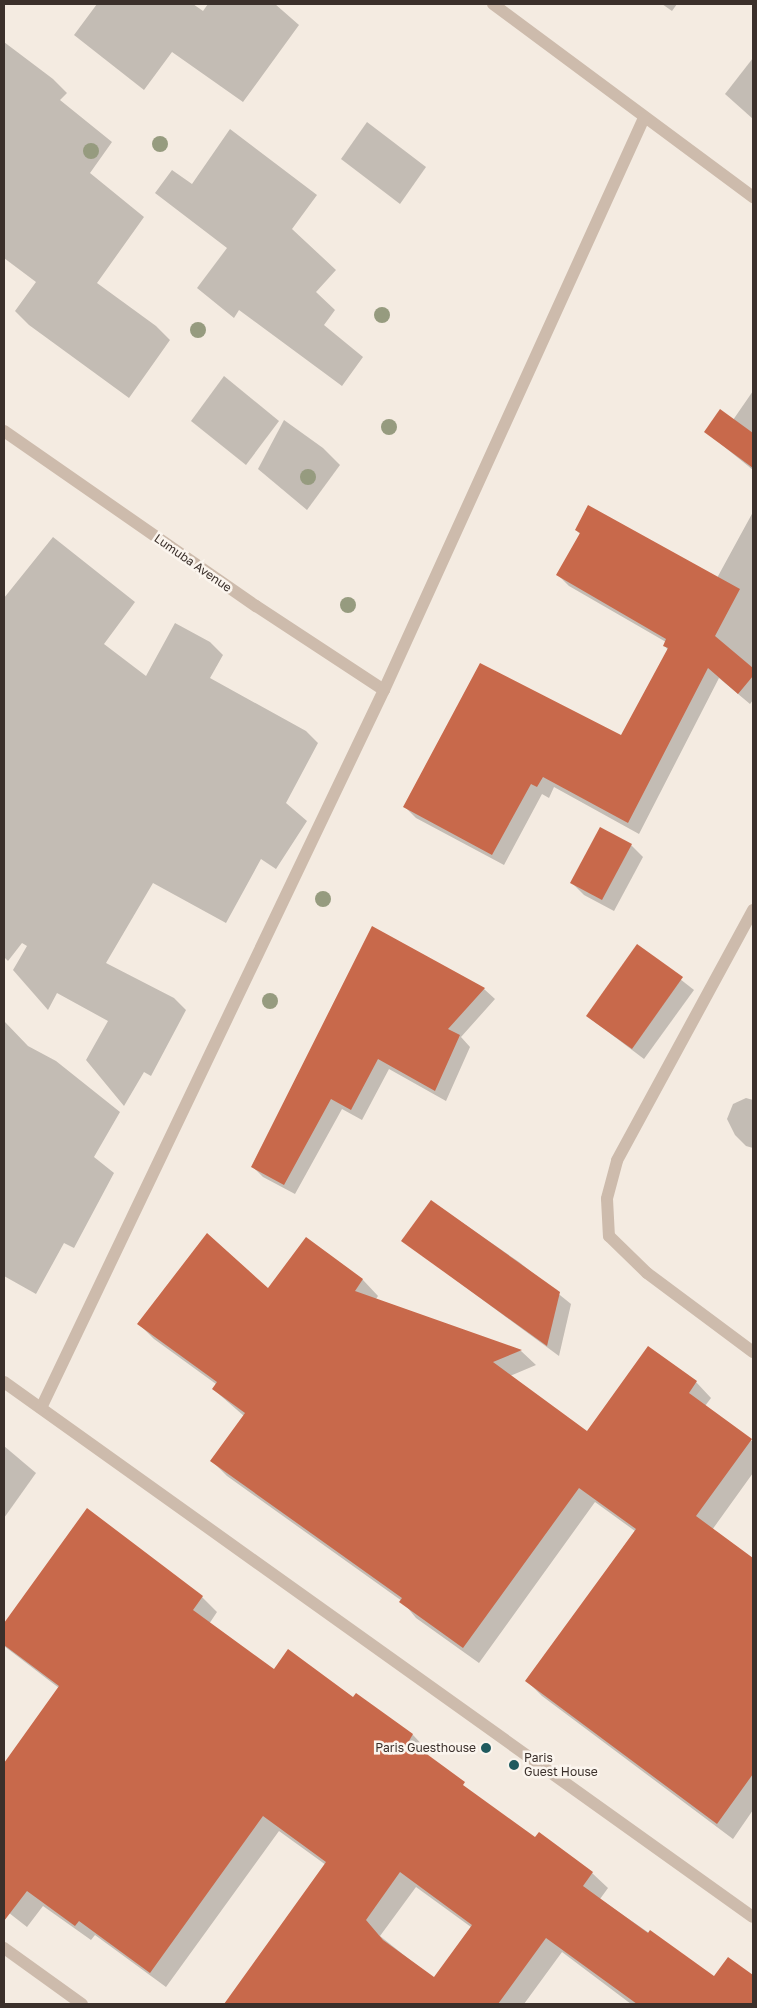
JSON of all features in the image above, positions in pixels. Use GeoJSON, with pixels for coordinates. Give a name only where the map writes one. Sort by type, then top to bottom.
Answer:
{"type":"FeatureCollection","features":[{"type":"Feature","properties":{"kind":"street"},"geometry":{"type":"LineString","coordinates":[[494,4],[644,118],[753,197]]}},
{"type":"Feature","properties":{"kind":"street"},"geometry":{"type":"LineString","coordinates":[[41,1408],[384,690],[644,118]]}},
{"type":"Feature","properties":{"kind":"street","name":"Lumuba Avenue"},"geometry":{"type":"LineString","coordinates":[[4,431],[256,606],[384,690]]}},
{"type":"Feature","properties":{"kind":"street"},"geometry":{"type":"LineString","coordinates":[[753,910],[617,1160],[607,1199],[609,1236],[647,1272],[753,1352]]}},
{"type":"Feature","properties":{"kind":"street"},"geometry":{"type":"LineString","coordinates":[[4,1382],[753,1917]]}},
{"type":"Feature","properties":{"kind":"street"},"geometry":{"type":"LineString","coordinates":[[4,1948],[82,2004]]}},
{"type":"Feature","properties":{"kind":"building"},"geometry":{"type":"Polygon","coordinates":[[[720,409],[753,433],[753,468],[704,432],[720,409]]]}},
{"type":"Feature","properties":{"kind":"building"},"geometry":{"type":"Polygon","coordinates":[[[588,505],[740,589],[715,636],[753,668],[753,676],[738,694],[708,668],[628,823],[543,777],[537,787],[531,784],[492,855],[403,807],[480,663],[621,735],[668,648],[663,646],[666,639],[556,575],[580,533],[575,530],[588,505]]]}},
{"type":"Feature","properties":{"kind":"building"},"geometry":{"type":"Polygon","coordinates":[[[600,827],[632,844],[602,900],[570,883],[600,827]]]}},
{"type":"Feature","properties":{"kind":"building"},"geometry":{"type":"Polygon","coordinates":[[[372,926],[485,988],[448,1029],[460,1035],[435,1091],[378,1059],[351,1110],[331,1099],[284,1185],[251,1167],[372,926]]]}},
{"type":"Feature","properties":{"kind":"building"},"geometry":{"type":"Polygon","coordinates":[[[637,944],[683,977],[632,1049],[586,1016],[637,944]]]}},
{"type":"Feature","properties":{"kind":"building"},"geometry":{"type":"Polygon","coordinates":[[[431,1200],[560,1292],[547,1346],[401,1241],[431,1200]]]}},
{"type":"Feature","properties":{"kind":"building"},"geometry":{"type":"Polygon","coordinates":[[[207,1233],[268,1288],[306,1237],[363,1279],[355,1291],[522,1350],[493,1362],[587,1431],[648,1346],[697,1381],[689,1393],[752,1439],[696,1516],[753,1558],[753,1774],[717,1824],[525,1681],[636,1529],[579,1488],[463,1648],[399,1602],[402,1598],[210,1461],[245,1413],[212,1389],[217,1382],[137,1324],[207,1233]]]}},
{"type":"Feature","properties":{"kind":"building"},"geometry":{"type":"Polygon","coordinates":[[[87,1508],[203,1596],[193,1610],[274,1669],[288,1649],[353,1697],[356,1693],[413,1734],[409,1741],[465,1782],[463,1785],[535,1837],[539,1832],[593,1872],[583,1886],[648,1933],[650,1930],[714,1976],[728,1957],[753,1975],[753,2004],[637,2004],[546,1938],[498,2004],[224,2004],[326,1862],[263,1816],[150,1973],[79,1921],[75,1926],[27,1891],[4,1921],[4,1763],[59,1686],[4,1645],[4,1623],[87,1508]],[[400,1872],[366,1920],[383,1940],[434,1977],[472,1925],[400,1872]]]}},
{"type":"Feature","properties":{"kind":"place","name":"Paris Guesthouse"},"geometry":{"type":"Point","coordinates":[486,1748]}},
{"type":"Feature","properties":{"kind":"place","name":"Paris Guest House"},"geometry":{"type":"Point","coordinates":[514,1765]}}]}
